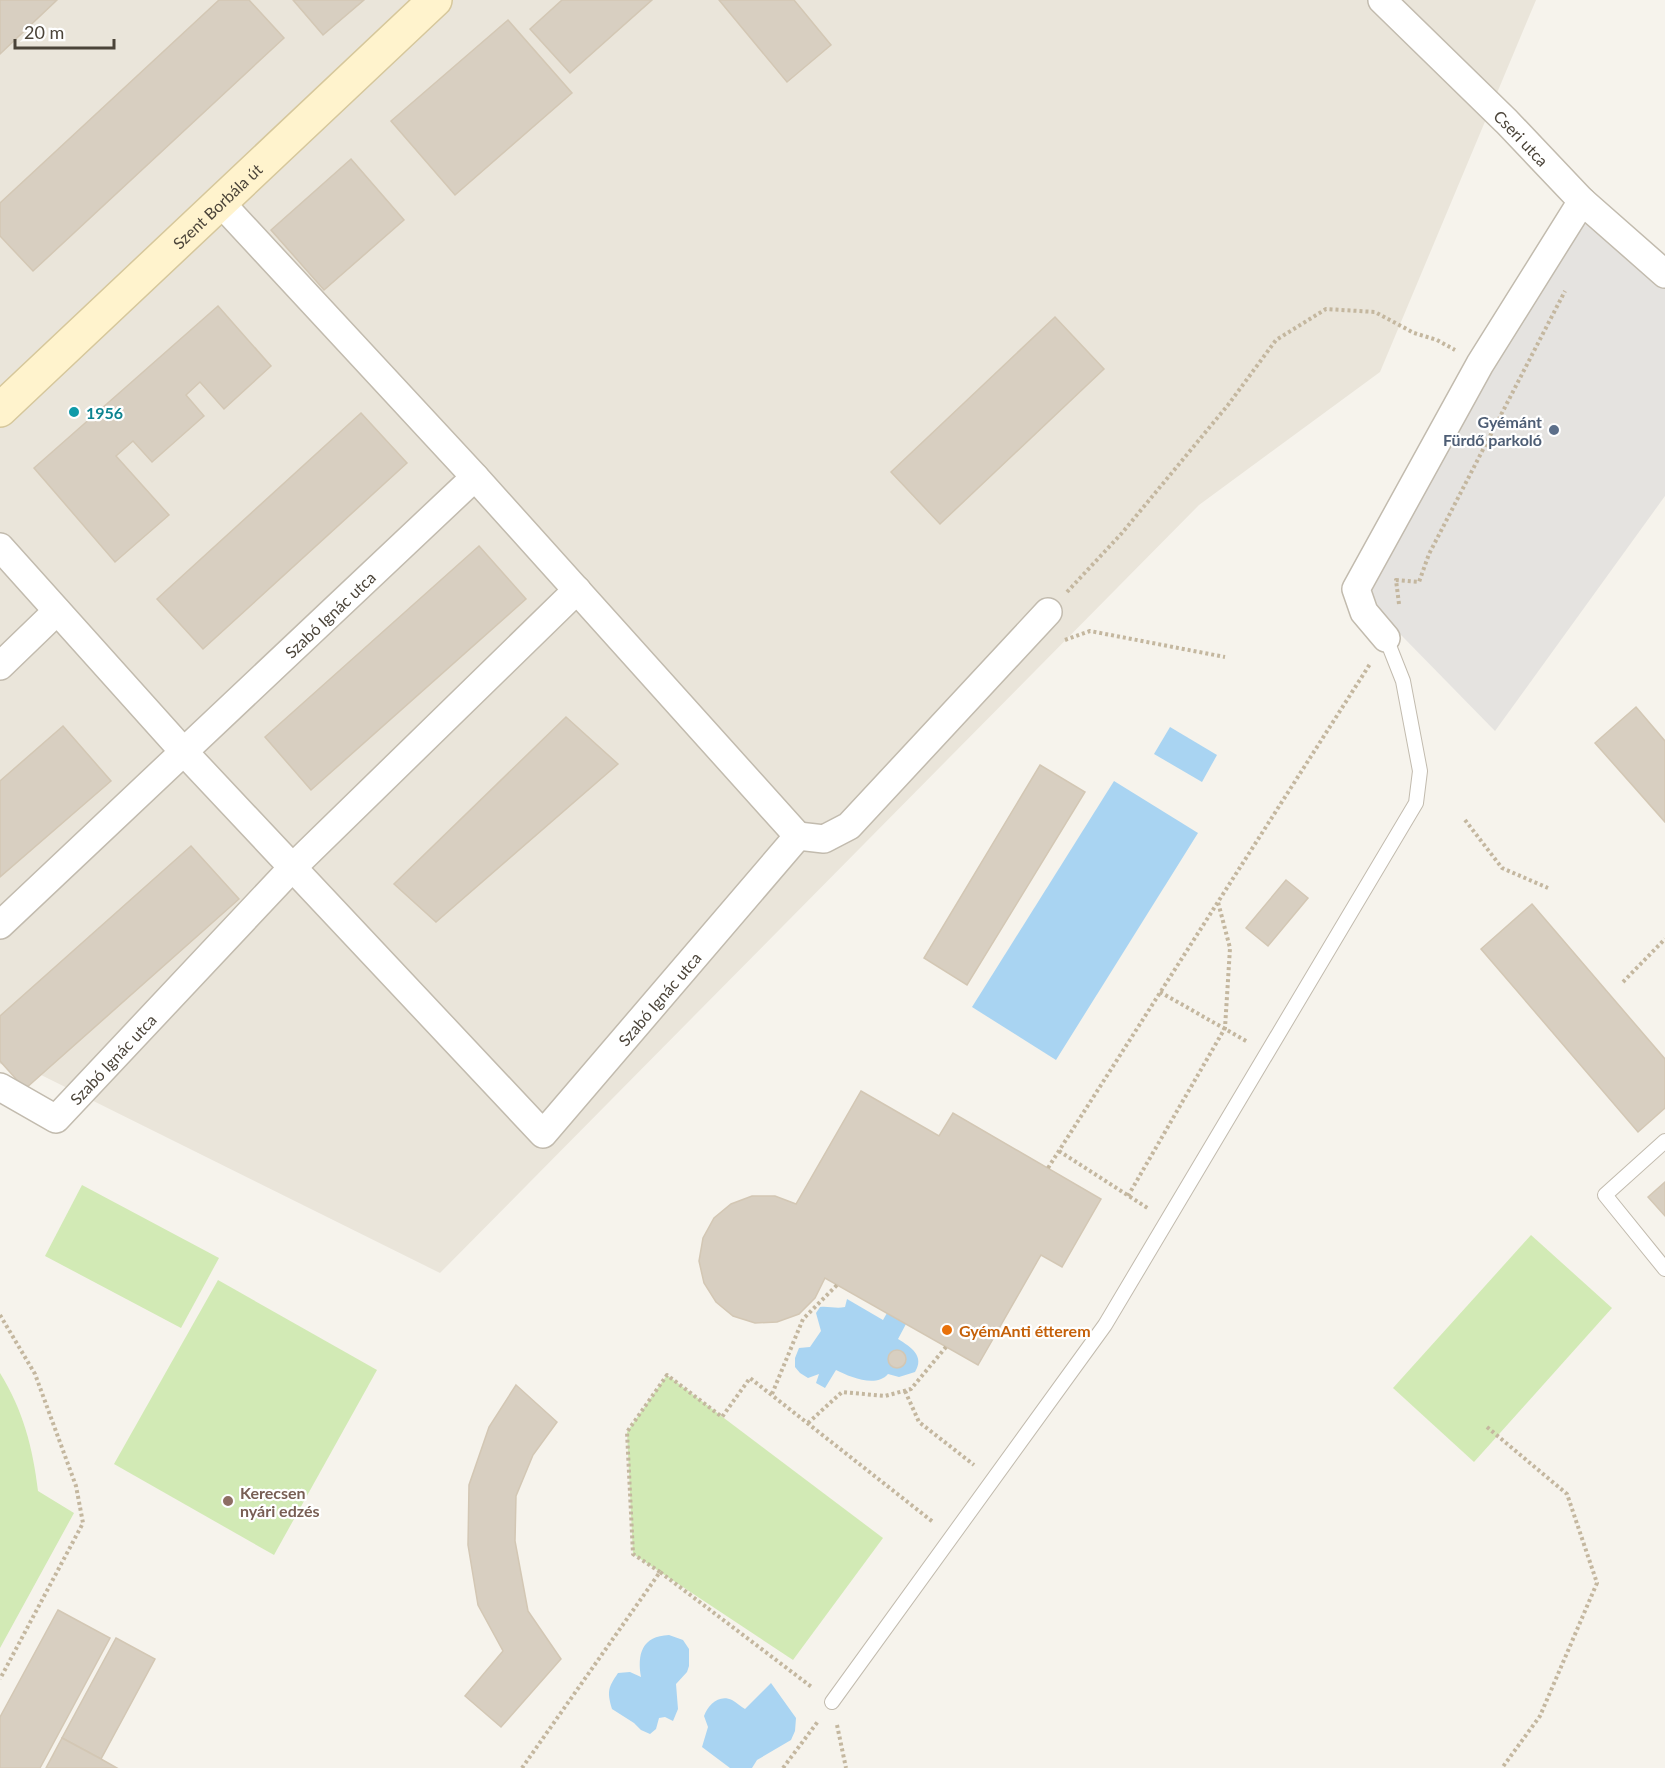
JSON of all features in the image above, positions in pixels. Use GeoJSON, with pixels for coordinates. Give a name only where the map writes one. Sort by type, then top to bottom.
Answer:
{"type":"FeatureCollection","features":[{"type":"Feature","properties":{"kind":"street","name":"Szent Borbála út"},"geometry":{"type":"LineString","coordinates":[[0,410],[220,202],[407,13],[435,0]]}},
{"type":"Feature","properties":{"kind":"street","name":"Cseri utca"},"geometry":{"type":"LineString","coordinates":[[1382,0],[1507,122],[1582,201],[1665,274]]}},
{"type":"Feature","properties":{"kind":"street"},"geometry":{"type":"LineString","coordinates":[[1386,638],[1364,612],[1356,589],[1480,364],[1582,201]]}},
{"type":"Feature","properties":{"kind":"street"},"geometry":{"type":"LineString","coordinates":[[220,202],[475,477],[798,836],[824,839],[849,826],[1048,612]]}},
{"type":"Feature","properties":{"kind":"street","name":"Szabó Ignác utca"},"geometry":{"type":"LineString","coordinates":[[0,925],[475,477]]}},
{"type":"Feature","properties":{"kind":"street","name":"Szabó Ignác utca"},"geometry":{"type":"LineString","coordinates":[[0,547],[184,752],[543,1134],[798,836]]}},
{"type":"Feature","properties":{"kind":"street","name":"Szabó Ignác utca"},"geometry":{"type":"LineString","coordinates":[[0,1087],[56,1119],[292,868],[577,590]]}},
{"type":"Feature","properties":{"kind":"street"},"geometry":{"type":"LineString","coordinates":[[0,666],[57,611]]}},
{"type":"Feature","properties":{"kind":"lane"},"geometry":{"type":"LineString","coordinates":[[832,1702],[1105,1325],[1416,803],[1420,771],[1403,681],[1386,638]]}},
{"type":"Feature","properties":{"kind":"lane"},"geometry":{"type":"LineString","coordinates":[[1665,1141],[1605,1195],[1665,1269]]}},
{"type":"Feature","properties":{"kind":"path"},"geometry":{"type":"LineString","coordinates":[[1048,1168],[1386,638],[1399,605],[1396,580],[1419,582],[1429,554],[1570,281]]}},
{"type":"Feature","properties":{"kind":"path"},"geometry":{"type":"LineString","coordinates":[[1048,612],[1122,533],[1228,405],[1276,340],[1326,309],[1374,312],[1414,333],[1437,340],[1480,364]]}},
{"type":"Feature","properties":{"kind":"path"},"geometry":{"type":"LineString","coordinates":[[1057,643],[1089,631],[1225,657]]}},
{"type":"Feature","properties":{"kind":"path"},"geometry":{"type":"LineString","coordinates":[[1465,820],[1502,868],[1548,888]]}},
{"type":"Feature","properties":{"kind":"path"},"geometry":{"type":"LineString","coordinates":[[1128,1196],[1225,1028],[1230,948],[1218,902]]}},
{"type":"Feature","properties":{"kind":"path"},"geometry":{"type":"LineString","coordinates":[[1623,982],[1665,939]]}},
{"type":"Feature","properties":{"kind":"path"},"geometry":{"type":"LineString","coordinates":[[1160,992],[1266,1054]]}},
{"type":"Feature","properties":{"kind":"path"},"geometry":{"type":"LineString","coordinates":[[1059,1151],[1167,1221]]}},
{"type":"Feature","properties":{"kind":"path"},"geometry":{"type":"LineString","coordinates":[[772,1395],[802,1319],[837,1285]]}},
{"type":"Feature","properties":{"kind":"path"},"geometry":{"type":"LineString","coordinates":[[0,1315],[35,1374],[76,1486],[83,1523],[0,1679]]}},
{"type":"Feature","properties":{"kind":"path"},"geometry":{"type":"LineString","coordinates":[[807,1423],[842,1392],[885,1396],[911,1389],[946,1347]]}},
{"type":"Feature","properties":{"kind":"path"},"geometry":{"type":"LineString","coordinates":[[846,1768],[832,1702],[633,1554],[627,1432],[667,1375],[722,1417],[750,1378],[952,1537]]}},
{"type":"Feature","properties":{"kind":"path"},"geometry":{"type":"LineString","coordinates":[[905,1390],[919,1422],[993,1480]]}},
{"type":"Feature","properties":{"kind":"path"},"geometry":{"type":"LineString","coordinates":[[1487,1427],[1568,1494],[1597,1583],[1540,1716],[1502,1768]]}},
{"type":"Feature","properties":{"kind":"path"},"geometry":{"type":"LineString","coordinates":[[522,1768],[660,1572]]}},
{"type":"Feature","properties":{"kind":"path"},"geometry":{"type":"LineString","coordinates":[[783,1768],[832,1702]]}},
{"type":"Feature","properties":{"kind":"shaded area"},"geometry":{"type":"Polygon","coordinates":[[[0,0],[1536,0],[1380,372],[1199,505],[440,1273],[29,1069],[0,1064],[0,0]]]}},
{"type":"Feature","properties":{"kind":"shaded area","name":"Gyémánt Fürdő parkoló"},"geometry":{"type":"Polygon","coordinates":[[[1582,201],[1665,274],[1665,496],[1495,731],[1356,589],[1582,201]]]}},
{"type":"Feature","properties":{"kind":"green space"},"geometry":{"type":"Polygon","coordinates":[[[82,1185],[219,1258],[181,1328],[45,1256],[82,1185]]]}},
{"type":"Feature","properties":{"kind":"green space"},"geometry":{"type":"Polygon","coordinates":[[[1531,1235],[1612,1308],[1474,1462],[1393,1388],[1531,1235]]]}},
{"type":"Feature","properties":{"kind":"green space"},"geometry":{"type":"Polygon","coordinates":[[[218,1280],[377,1370],[274,1555],[114,1464],[218,1280]]]}},
{"type":"Feature","properties":{"kind":"green space"},"geometry":{"type":"Polygon","coordinates":[[[0,1373],[15,1401],[26,1430],[38,1491],[74,1513],[0,1648],[0,1373]]]}},
{"type":"Feature","properties":{"kind":"green space"},"geometry":{"type":"Polygon","coordinates":[[[667,1375],[883,1538],[793,1660],[633,1554],[627,1432],[667,1375]]]}},
{"type":"Feature","properties":{"kind":"water"},"geometry":{"type":"Polygon","coordinates":[[[1170,727],[1217,755],[1202,782],[1154,754],[1170,727]]]}},
{"type":"Feature","properties":{"kind":"water"},"geometry":{"type":"Polygon","coordinates":[[[1114,781],[1198,833],[1056,1060],[972,1007],[1114,781]]]}},
{"type":"Feature","properties":{"kind":"water"},"geometry":{"type":"Polygon","coordinates":[[[847,1299],[883,1320],[887,1313],[906,1324],[898,1339],[915,1352],[918,1366],[915,1372],[899,1377],[888,1374],[883,1378],[870,1381],[836,1370],[825,1388],[816,1383],[819,1374],[808,1378],[800,1373],[795,1367],[795,1358],[799,1348],[810,1347],[821,1331],[816,1313],[820,1307],[845,1307],[847,1299]]]}},
{"type":"Feature","properties":{"kind":"water"},"geometry":{"type":"Polygon","coordinates":[[[669,1635],[683,1640],[689,1649],[689,1666],[687,1672],[676,1684],[678,1709],[673,1721],[665,1717],[659,1718],[656,1729],[650,1734],[612,1709],[609,1690],[618,1673],[630,1672],[641,1677],[640,1661],[643,1648],[653,1639],[669,1635]]]}},
{"type":"Feature","properties":{"kind":"water"},"geometry":{"type":"Polygon","coordinates":[[[771,1683],[796,1718],[795,1731],[791,1740],[757,1760],[752,1768],[730,1768],[702,1747],[708,1727],[704,1716],[711,1705],[723,1698],[732,1700],[745,1709],[771,1683]]]}},
{"type":"Feature","properties":{"kind":"building"},"geometry":{"type":"Polygon","coordinates":[[[0,0],[57,0],[0,54],[0,0]]]}},
{"type":"Feature","properties":{"kind":"building"},"geometry":{"type":"Polygon","coordinates":[[[219,0],[249,0],[284,38],[33,271],[0,236],[0,203],[219,0]]]}},
{"type":"Feature","properties":{"kind":"building"},"geometry":{"type":"Polygon","coordinates":[[[293,0],[364,0],[323,35],[293,0]]]}},
{"type":"Feature","properties":{"kind":"building"},"geometry":{"type":"Polygon","coordinates":[[[562,0],[652,0],[570,73],[530,29],[562,0]]]}},
{"type":"Feature","properties":{"kind":"building"},"geometry":{"type":"Polygon","coordinates":[[[719,0],[794,0],[831,45],[787,82],[719,0]]]}},
{"type":"Feature","properties":{"kind":"building"},"geometry":{"type":"Polygon","coordinates":[[[508,20],[572,93],[455,195],[391,121],[508,20]]]}},
{"type":"Feature","properties":{"kind":"building"},"geometry":{"type":"Polygon","coordinates":[[[351,159],[404,220],[324,290],[271,230],[351,159]]]}},
{"type":"Feature","properties":{"kind":"building"},"geometry":{"type":"Polygon","coordinates":[[[218,306],[271,366],[224,409],[200,382],[186,395],[204,416],[152,462],[133,441],[116,456],[169,515],[115,562],[34,468],[218,306]]]}},
{"type":"Feature","properties":{"kind":"building"},"geometry":{"type":"Polygon","coordinates":[[[1055,317],[1104,369],[940,524],[891,472],[1055,317]]]}},
{"type":"Feature","properties":{"kind":"building"},"geometry":{"type":"Polygon","coordinates":[[[361,413],[407,463],[203,649],[157,599],[361,413]]]}},
{"type":"Feature","properties":{"kind":"building"},"geometry":{"type":"Polygon","coordinates":[[[479,546],[526,599],[311,790],[265,737],[479,546]]]}},
{"type":"Feature","properties":{"kind":"building"},"geometry":{"type":"Polygon","coordinates":[[[1636,707],[1665,741],[1665,822],[1595,743],[1636,707]]]}},
{"type":"Feature","properties":{"kind":"building"},"geometry":{"type":"Polygon","coordinates":[[[566,717],[618,764],[436,922],[394,884],[566,717]]]}},
{"type":"Feature","properties":{"kind":"building"},"geometry":{"type":"Polygon","coordinates":[[[63,726],[111,781],[0,877],[0,781],[63,726]]]}},
{"type":"Feature","properties":{"kind":"building"},"geometry":{"type":"Polygon","coordinates":[[[1040,765],[1085,792],[967,985],[924,958],[1040,765]]]}},
{"type":"Feature","properties":{"kind":"building"},"geometry":{"type":"Polygon","coordinates":[[[191,846],[239,899],[25,1089],[0,1061],[0,1016],[191,846]]]}},
{"type":"Feature","properties":{"kind":"building"},"geometry":{"type":"Polygon","coordinates":[[[1286,880],[1308,898],[1268,946],[1246,928],[1286,880]]]}},
{"type":"Feature","properties":{"kind":"building"},"geometry":{"type":"Polygon","coordinates":[[[1532,904],[1665,1059],[1665,1108],[1638,1132],[1481,949],[1532,904]]]}},
{"type":"Feature","properties":{"kind":"building"},"geometry":{"type":"Polygon","coordinates":[[[861,1091],[939,1136],[953,1113],[1101,1199],[1062,1267],[1041,1255],[978,1365],[825,1278],[815,1298],[799,1314],[777,1322],[755,1323],[733,1316],[716,1302],[704,1283],[699,1261],[703,1238],[714,1218],[731,1204],[752,1196],[775,1196],[796,1204],[861,1091]]]}},
{"type":"Feature","properties":{"kind":"building"},"geometry":{"type":"Polygon","coordinates":[[[1665,1182],[1665,1216],[1648,1197],[1665,1182]]]}},
{"type":"Feature","properties":{"kind":"building"},"geometry":{"type":"Polygon","coordinates":[[[897,1350],[903,1353],[906,1359],[903,1365],[897,1368],[891,1365],[888,1359],[891,1353],[897,1350]]]}},
{"type":"Feature","properties":{"kind":"building"},"geometry":{"type":"Polygon","coordinates":[[[516,1385],[557,1422],[533,1455],[516,1496],[515,1541],[528,1611],[561,1659],[501,1727],[465,1696],[503,1651],[478,1605],[468,1545],[469,1485],[489,1427],[516,1385]]]}},
{"type":"Feature","properties":{"kind":"building"},"geometry":{"type":"Polygon","coordinates":[[[58,1610],[110,1638],[40,1768],[0,1768],[0,1717],[58,1610]]]}},
{"type":"Feature","properties":{"kind":"building"},"geometry":{"type":"Polygon","coordinates":[[[116,1638],[155,1659],[101,1759],[62,1738],[116,1638]]]}},
{"type":"Feature","properties":{"kind":"building"},"geometry":{"type":"Polygon","coordinates":[[[62,1738],[101,1759],[117,1768],[46,1768],[62,1738]]]}},
{"type":"Feature","properties":{"kind":"place","name":"1956"},"geometry":{"type":"Point","coordinates":[74,412]}},
{"type":"Feature","properties":{"kind":"place","name":"Gyémánt Fürdő parkoló"},"geometry":{"type":"Point","coordinates":[1554,430]}},
{"type":"Feature","properties":{"kind":"place","name":"GyémAnti étterem"},"geometry":{"type":"Point","coordinates":[947,1330]}},
{"type":"Feature","properties":{"kind":"place","name":"Kerecsen nyári edzés"},"geometry":{"type":"Point","coordinates":[228,1501]}}]}
